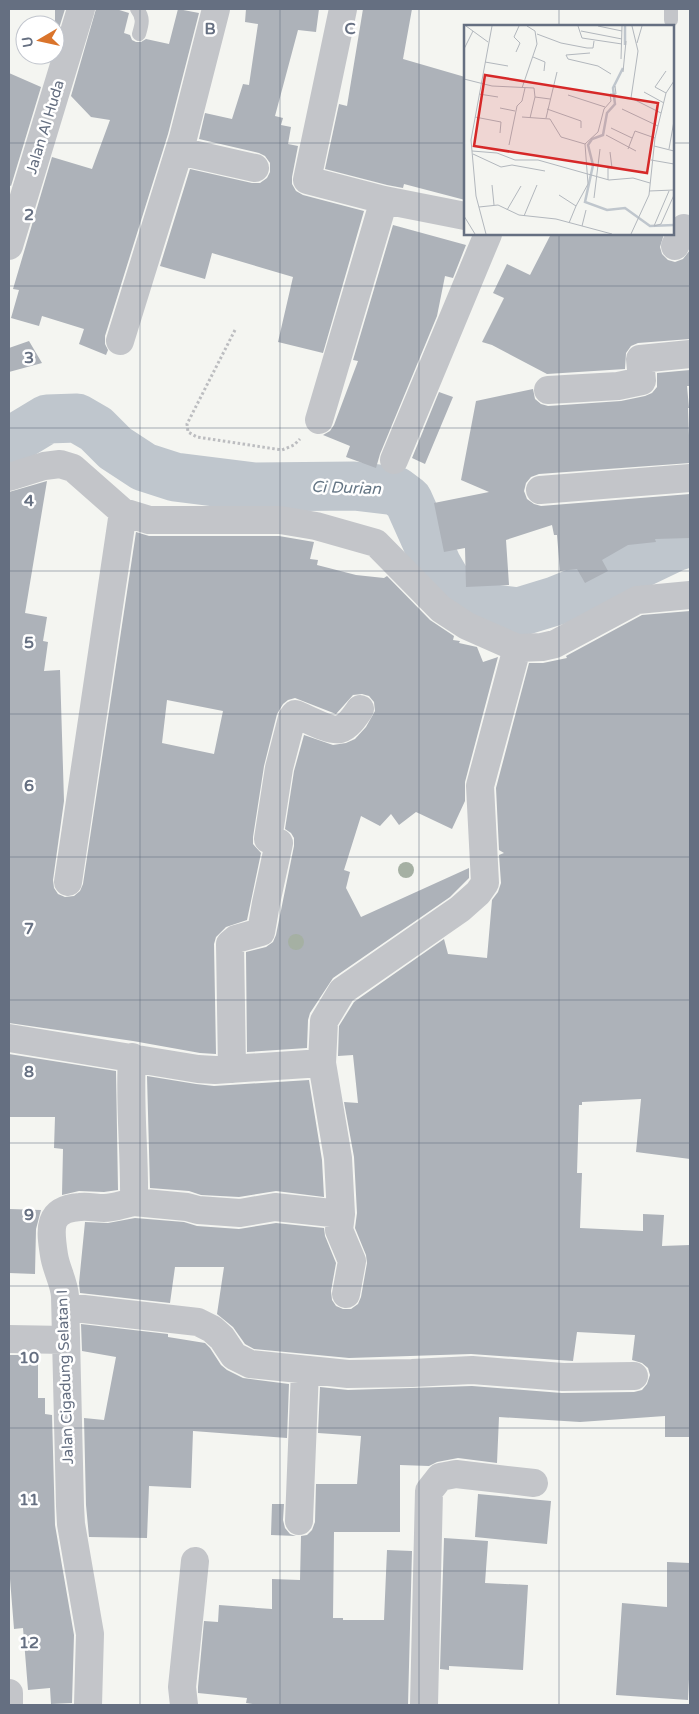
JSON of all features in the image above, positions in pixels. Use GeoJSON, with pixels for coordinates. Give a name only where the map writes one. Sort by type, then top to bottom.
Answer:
{"type":"FeatureCollection","features":[{"type":"Feature","properties":{"kind":"street","name":"Jalan Al Huda"},"geometry":{"type":"LineString","coordinates":[[9,246],[81,9]]}},
{"type":"Feature","properties":{"kind":"street"},"geometry":{"type":"LineString","coordinates":[[120,341],[179,151],[216,9]]}},
{"type":"Feature","properties":{"kind":"street"},"geometry":{"type":"LineString","coordinates":[[343,9],[307,180],[384,200],[464,216]]}},
{"type":"Feature","properties":{"kind":"street"},"geometry":{"type":"LineString","coordinates":[[179,151],[254,168]]}},
{"type":"Feature","properties":{"kind":"street"},"geometry":{"type":"LineString","coordinates":[[319,420],[384,200]]}},
{"type":"Feature","properties":{"kind":"street"},"geometry":{"type":"LineString","coordinates":[[394,460],[488,235]]}},
{"type":"Feature","properties":{"kind":"street"},"geometry":{"type":"LineString","coordinates":[[548,390],[618,386],[642,381],[640,359],[690,354]]}},
{"type":"Feature","properties":{"kind":"street"},"geometry":{"type":"LineString","coordinates":[[9,477],[44,466],[60,464],[72,468],[123,512],[149,520],[280,520],[316,526],[376,544],[441,609],[467,626],[517,648],[542,647],[555,644],[637,600],[690,594]]}},
{"type":"Feature","properties":{"kind":"street"},"geometry":{"type":"LineString","coordinates":[[540,490],[690,478]]}},
{"type":"Feature","properties":{"kind":"street"},"geometry":{"type":"LineString","coordinates":[[68,882],[123,512]]}},
{"type":"Feature","properties":{"kind":"street"},"geometry":{"type":"LineString","coordinates":[[346,1294],[352,1261],[340,1230],[338,1158],[322,1063],[324,1021],[342,991],[460,910],[478,893],[485,883],[480,786],[517,648]]}},
{"type":"Feature","properties":{"kind":"street"},"geometry":{"type":"LineString","coordinates":[[232,1069],[230,944],[236,939],[261,932],[279,843],[268,839],[279,768],[292,718],[296,714],[330,729],[339,730],[347,725],[360,709]]}},
{"type":"Feature","properties":{"kind":"street"},"geometry":{"type":"LineString","coordinates":[[9,1038],[198,1069],[232,1069],[322,1063]]}},
{"type":"Feature","properties":{"kind":"street"},"geometry":{"type":"LineString","coordinates":[[132,1057],[130,1101],[134,1158],[134,1202],[240,1213],[275,1207],[341,1214]]}},
{"type":"Feature","properties":{"kind":"street","name":"Jalan Cigadung Selatan I"},"geometry":{"type":"LineString","coordinates":[[88,1705],[90,1634],[71,1524],[67,1420],[66,1307],[64,1288],[54,1257],[51,1227],[53,1219],[59,1213],[69,1209],[117,1207],[134,1202]]}},
{"type":"Feature","properties":{"kind":"street"},"geometry":{"type":"LineString","coordinates":[[66,1307],[198,1322],[212,1329],[222,1338],[234,1356],[250,1364],[357,1374],[472,1370],[563,1377],[634,1376]]}},
{"type":"Feature","properties":{"kind":"street"},"geometry":{"type":"LineString","coordinates":[[9,1339],[66,1340]]}},
{"type":"Feature","properties":{"kind":"street"},"geometry":{"type":"LineString","coordinates":[[299,1521],[305,1370]]}},
{"type":"Feature","properties":{"kind":"street"},"geometry":{"type":"LineString","coordinates":[[424,1705],[429,1491],[440,1477],[456,1474],[534,1483]]}},
{"type":"Feature","properties":{"kind":"street"},"geometry":{"type":"LineString","coordinates":[[184,1705],[182,1687],[194,1561]]}},
{"type":"Feature","properties":{"kind":"street"},"geometry":{"type":"LineString","coordinates":[[9,1693],[9,1705]]}},
{"type":"Feature","properties":{"kind":"lane"},"geometry":{"type":"LineString","coordinates":[[137,9],[142,14],[140,34]]}},
{"type":"Feature","properties":{"kind":"path"},"geometry":{"type":"LineString","coordinates":[[235,330],[186,424],[188,432],[197,437],[282,450],[294,445],[319,420]]}},
{"type":"Feature","properties":{"kind":"building"},"geometry":{"type":"Polygon","coordinates":[[[55,9],[65,9],[63,15],[55,15],[55,9]]]}},
{"type":"Feature","properties":{"kind":"building"},"geometry":{"type":"Polygon","coordinates":[[[96,9],[116,9],[129,13],[124,33],[130,35],[132,40],[136,42],[146,39],[169,44],[178,9],[199,13],[168,134],[105,336],[105,344],[108,350],[106,355],[79,344],[84,329],[42,316],[39,326],[11,318],[19,290],[13,289],[52,157],[92,169],[110,120],[91,117],[71,96],[96,9]]]}},
{"type":"Feature","properties":{"kind":"building"},"geometry":{"type":"Polygon","coordinates":[[[246,9],[319,9],[316,32],[298,30],[275,116],[283,118],[281,125],[291,127],[288,144],[298,146],[292,177],[292,184],[296,191],[303,195],[364,211],[323,353],[278,342],[293,277],[212,253],[205,279],[160,266],[190,169],[252,183],[260,183],[267,178],[270,172],[270,163],[265,156],[259,153],[199,139],[205,113],[232,119],[243,84],[249,85],[258,24],[245,22],[246,9]]]}},
{"type":"Feature","properties":{"kind":"building"},"geometry":{"type":"Polygon","coordinates":[[[363,9],[412,9],[403,59],[464,77],[464,200],[404,184],[403,188],[387,185],[325,169],[339,104],[347,106],[363,9]]]}},
{"type":"Feature","properties":{"kind":"building"},"geometry":{"type":"Polygon","coordinates":[[[9,73],[41,87],[11,186],[9,185],[9,73]]]}},
{"type":"Feature","properties":{"kind":"building"},"geometry":{"type":"Polygon","coordinates":[[[393,225],[466,245],[453,278],[445,276],[437,316],[380,454],[376,468],[346,457],[350,446],[323,435],[330,431],[334,425],[358,361],[353,360],[393,225]]]}},
{"type":"Feature","properties":{"kind":"building"},"geometry":{"type":"Polygon","coordinates":[[[550,235],[664,235],[660,247],[662,254],[668,260],[675,262],[683,259],[690,250],[690,339],[638,343],[631,346],[626,353],[625,369],[547,374],[492,345],[482,342],[504,298],[493,293],[507,264],[530,275],[550,235]]]}},
{"type":"Feature","properties":{"kind":"building"},"geometry":{"type":"Polygon","coordinates":[[[29,341],[42,363],[9,372],[9,348],[29,341]]]}},
{"type":"Feature","properties":{"kind":"building"},"geometry":{"type":"Polygon","coordinates":[[[690,370],[690,386],[687,386],[690,463],[539,474],[531,477],[526,483],[524,491],[527,499],[541,506],[690,494],[690,538],[655,539],[656,542],[628,545],[602,560],[608,571],[585,583],[577,569],[560,571],[557,535],[554,535],[552,525],[506,540],[509,585],[466,587],[465,548],[444,552],[434,503],[489,492],[461,480],[476,401],[533,389],[535,399],[541,404],[548,406],[621,401],[652,393],[657,387],[657,373],[690,370]]]}},
{"type":"Feature","properties":{"kind":"building"},"geometry":{"type":"Polygon","coordinates":[[[439,392],[453,397],[425,464],[412,458],[439,392]]]}},
{"type":"Feature","properties":{"kind":"building"},"geometry":{"type":"Polygon","coordinates":[[[47,481],[25,613],[47,617],[43,641],[48,642],[44,671],[60,670],[64,801],[53,880],[54,888],[58,894],[65,897],[74,896],[80,891],[83,884],[136,532],[149,536],[279,536],[314,542],[310,559],[318,560],[317,565],[356,575],[384,578],[387,576],[430,620],[454,636],[453,640],[477,647],[483,662],[498,657],[465,782],[465,801],[452,829],[416,812],[399,825],[391,814],[380,826],[361,816],[344,870],[350,872],[346,888],[361,917],[469,868],[469,878],[450,897],[333,978],[310,1013],[307,1048],[247,1052],[246,952],[266,947],[273,942],[276,935],[294,846],[294,838],[285,829],[294,771],[304,735],[333,745],[355,739],[366,727],[375,711],[374,702],[369,696],[362,694],[353,695],[336,714],[295,698],[283,704],[277,714],[264,766],[253,837],[253,844],[261,853],[247,920],[226,927],[216,937],[214,944],[216,1054],[9,1023],[9,492],[47,481]],[[167,700],[162,743],[214,754],[223,711],[167,700]]]}},
{"type":"Feature","properties":{"kind":"building"},"geometry":{"type":"Polygon","coordinates":[[[690,611],[690,1159],[636,1152],[641,1099],[582,1102],[582,1105],[579,1105],[577,1173],[582,1173],[580,1228],[643,1231],[643,1214],[664,1215],[662,1246],[690,1245],[690,1437],[665,1437],[665,1416],[580,1422],[499,1417],[497,1463],[458,1458],[437,1462],[429,1466],[400,1465],[400,1532],[334,1532],[333,1618],[343,1618],[343,1620],[384,1620],[387,1550],[412,1551],[408,1705],[260,1705],[246,1703],[247,1698],[198,1693],[204,1621],[218,1622],[219,1605],[272,1609],[272,1579],[300,1580],[301,1536],[307,1535],[312,1530],[315,1522],[316,1484],[357,1484],[361,1436],[318,1433],[320,1387],[348,1390],[472,1386],[562,1393],[634,1392],[642,1390],[647,1384],[650,1375],[648,1368],[642,1363],[632,1360],[635,1335],[577,1332],[573,1361],[471,1354],[349,1358],[254,1349],[245,1344],[233,1327],[217,1314],[224,1267],[175,1267],[170,1303],[80,1293],[79,1283],[85,1222],[108,1223],[135,1218],[239,1229],[276,1223],[324,1228],[325,1236],[336,1263],[331,1291],[332,1300],[336,1306],[343,1309],[351,1309],[358,1304],[367,1263],[366,1255],[355,1228],[357,1213],[354,1157],[344,1102],[358,1103],[353,1055],[338,1056],[339,1026],[354,1002],[444,939],[448,954],[487,958],[492,900],[498,892],[501,883],[499,855],[504,853],[499,850],[496,788],[529,663],[543,663],[567,658],[566,656],[642,615],[690,611]]]}},
{"type":"Feature","properties":{"kind":"building"},"geometry":{"type":"Polygon","coordinates":[[[9,1054],[116,1071],[118,1190],[104,1192],[79,1191],[62,1195],[63,1149],[54,1148],[55,1117],[9,1117],[9,1054]]]}},
{"type":"Feature","properties":{"kind":"building"},"geometry":{"type":"Polygon","coordinates":[[[147,1076],[214,1086],[309,1080],[322,1160],[324,1197],[276,1191],[239,1197],[201,1195],[189,1191],[150,1188],[147,1076]]]}},
{"type":"Feature","properties":{"kind":"building"},"geometry":{"type":"Polygon","coordinates":[[[9,1209],[41,1210],[36,1229],[35,1274],[9,1273],[9,1209]]]}},
{"type":"Feature","properties":{"kind":"building"},"geometry":{"type":"Polygon","coordinates":[[[81,1324],[168,1334],[168,1337],[205,1343],[221,1365],[243,1378],[289,1384],[287,1438],[193,1431],[191,1488],[149,1486],[147,1538],[89,1537],[86,1505],[84,1418],[104,1420],[116,1357],[82,1351],[81,1324]]]}},
{"type":"Feature","properties":{"kind":"building"},"geometry":{"type":"Polygon","coordinates":[[[9,1355],[36,1355],[35,1361],[38,1361],[38,1398],[45,1398],[45,1414],[52,1415],[55,1525],[74,1635],[72,1703],[51,1704],[50,1688],[28,1690],[23,1628],[14,1629],[9,1580],[9,1355]]]}},
{"type":"Feature","properties":{"kind":"building"},"geometry":{"type":"Polygon","coordinates":[[[478,1494],[551,1501],[547,1544],[475,1537],[478,1494]]]}},
{"type":"Feature","properties":{"kind":"building"},"geometry":{"type":"Polygon","coordinates":[[[272,1504],[284,1504],[283,1520],[285,1528],[290,1534],[296,1536],[271,1535],[272,1504]]]}},
{"type":"Feature","properties":{"kind":"building"},"geometry":{"type":"Polygon","coordinates":[[[444,1538],[488,1541],[485,1583],[528,1585],[523,1670],[449,1666],[449,1670],[440,1669],[444,1538]]]}},
{"type":"Feature","properties":{"kind":"building"},"geometry":{"type":"Polygon","coordinates":[[[667,1562],[690,1563],[688,1700],[616,1695],[622,1603],[667,1607],[667,1562]]]}},
{"type":"Feature","properties":{"kind":"waterway","name":"Ci Durian"},"geometry":{"type":"LineString","coordinates":[[9,442],[47,419],[77,418],[96,429],[115,448],[144,467],[175,477],[255,487],[354,486],[396,491],[408,500],[437,565],[448,584],[466,600],[486,608],[519,612],[555,601],[690,542]]}}]}
